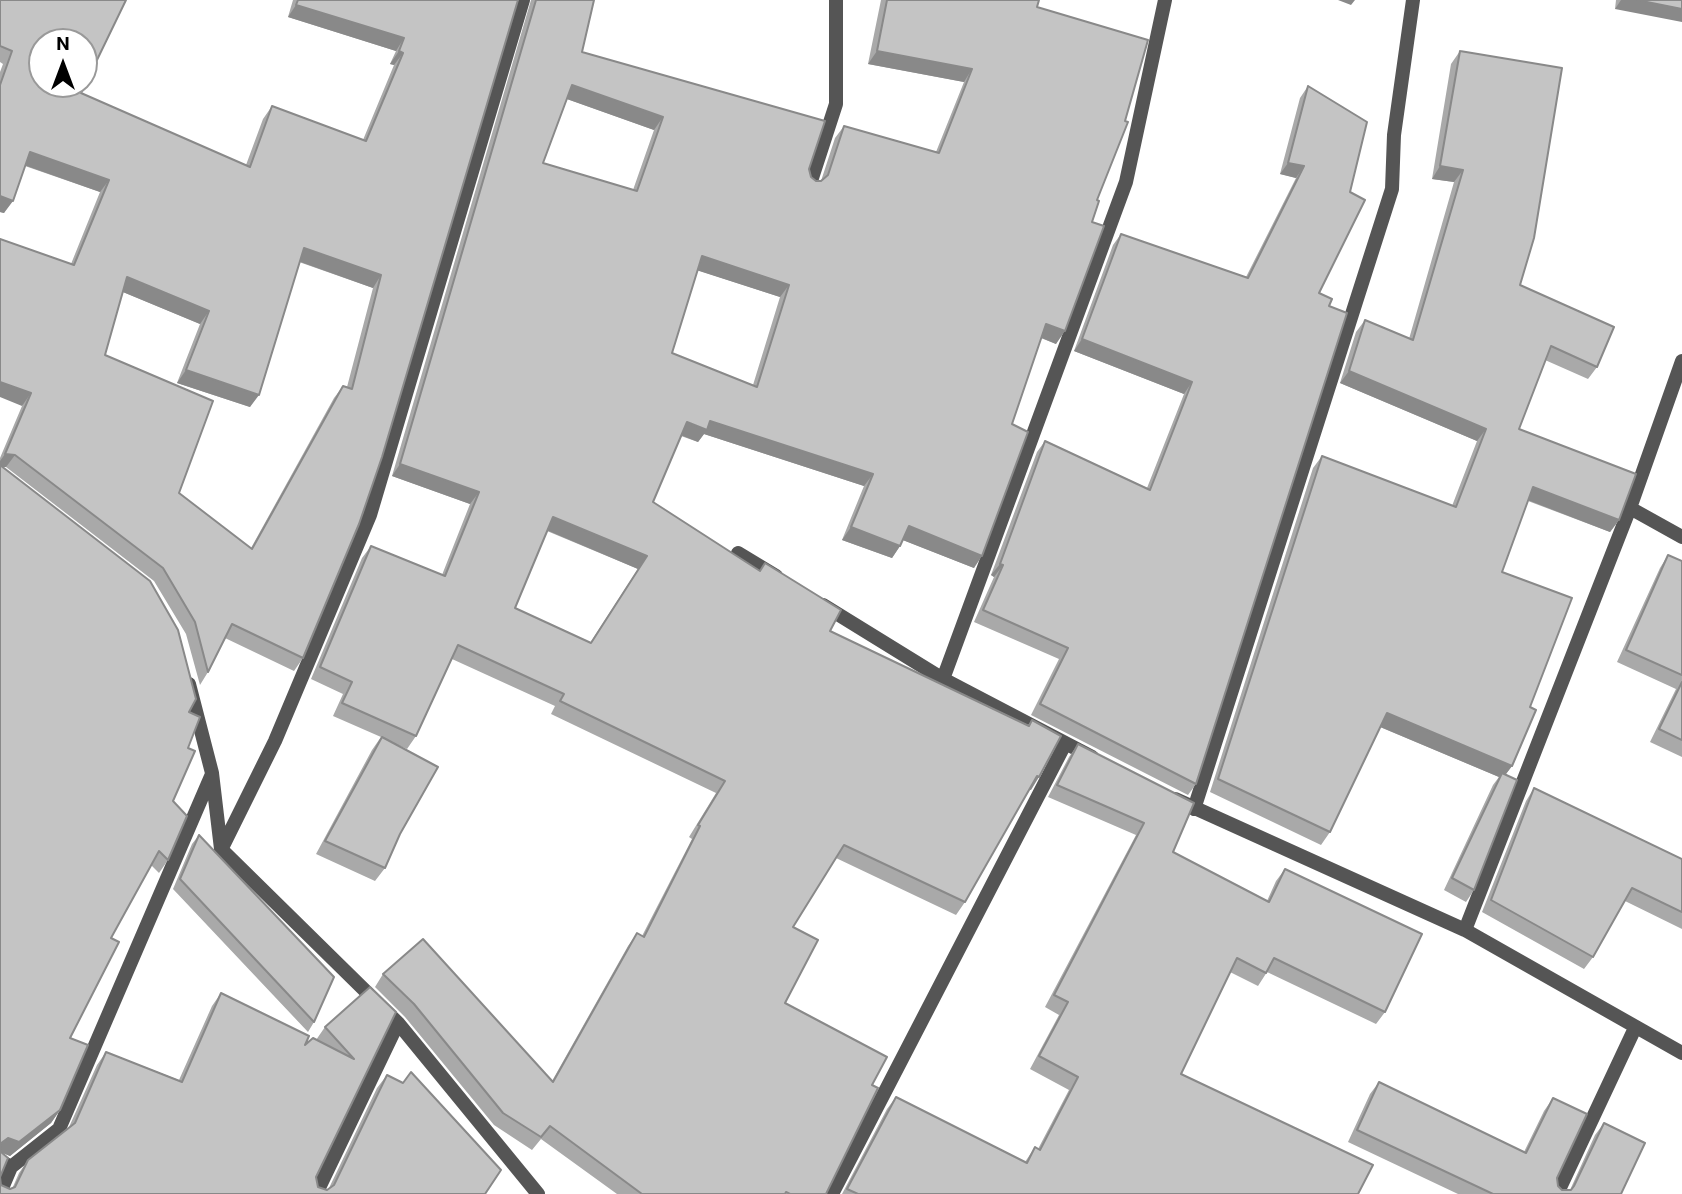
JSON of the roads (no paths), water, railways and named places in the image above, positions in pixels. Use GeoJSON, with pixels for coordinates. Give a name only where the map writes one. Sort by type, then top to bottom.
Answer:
{"type":"FeatureCollection","features":[{"type":"Feature","properties":{"kind":"street"},"geometry":{"type":"LineString","coordinates":[[221,849],[275,741],[370,514],[523,0]]}},
{"type":"Feature","properties":{"kind":"street"},"geometry":{"type":"LineString","coordinates":[[810,184],[836,104],[836,0]]}},
{"type":"Feature","properties":{"kind":"street"},"geometry":{"type":"LineString","coordinates":[[943,678],[1126,182],[1165,0]]}},
{"type":"Feature","properties":{"kind":"street"},"geometry":{"type":"LineString","coordinates":[[1194,809],[1392,189],[1394,135],[1413,0]]}},
{"type":"Feature","properties":{"kind":"street"},"geometry":{"type":"LineString","coordinates":[[1465,930],[1630,508],[1682,361]]}},
{"type":"Feature","properties":{"kind":"street"},"geometry":{"type":"LineString","coordinates":[[1630,508],[1682,537]]}},
{"type":"Feature","properties":{"kind":"street"},"geometry":{"type":"LineString","coordinates":[[738,553],[784,581]]}},
{"type":"Feature","properties":{"kind":"street"},"geometry":{"type":"LineString","coordinates":[[807,595],[943,678],[1100,761]]}},
{"type":"Feature","properties":{"kind":"street"},"geometry":{"type":"LineString","coordinates":[[185,666],[212,773],[221,849],[398,1023],[538,1194]]}},
{"type":"Feature","properties":{"kind":"street"},"geometry":{"type":"LineString","coordinates":[[832,1194],[1065,744]]}},
{"type":"Feature","properties":{"kind":"street"},"geometry":{"type":"LineString","coordinates":[[0,1193],[6,1164],[59,1129],[212,773]]}},
{"type":"Feature","properties":{"kind":"street"},"geometry":{"type":"LineString","coordinates":[[1159,791],[1465,930],[1682,1054]]}},
{"type":"Feature","properties":{"kind":"street"},"geometry":{"type":"LineString","coordinates":[[316,1194],[398,1023]]}},
{"type":"Feature","properties":{"kind":"street"},"geometry":{"type":"LineString","coordinates":[[1557,1194],[1635,1028]]}}]}
